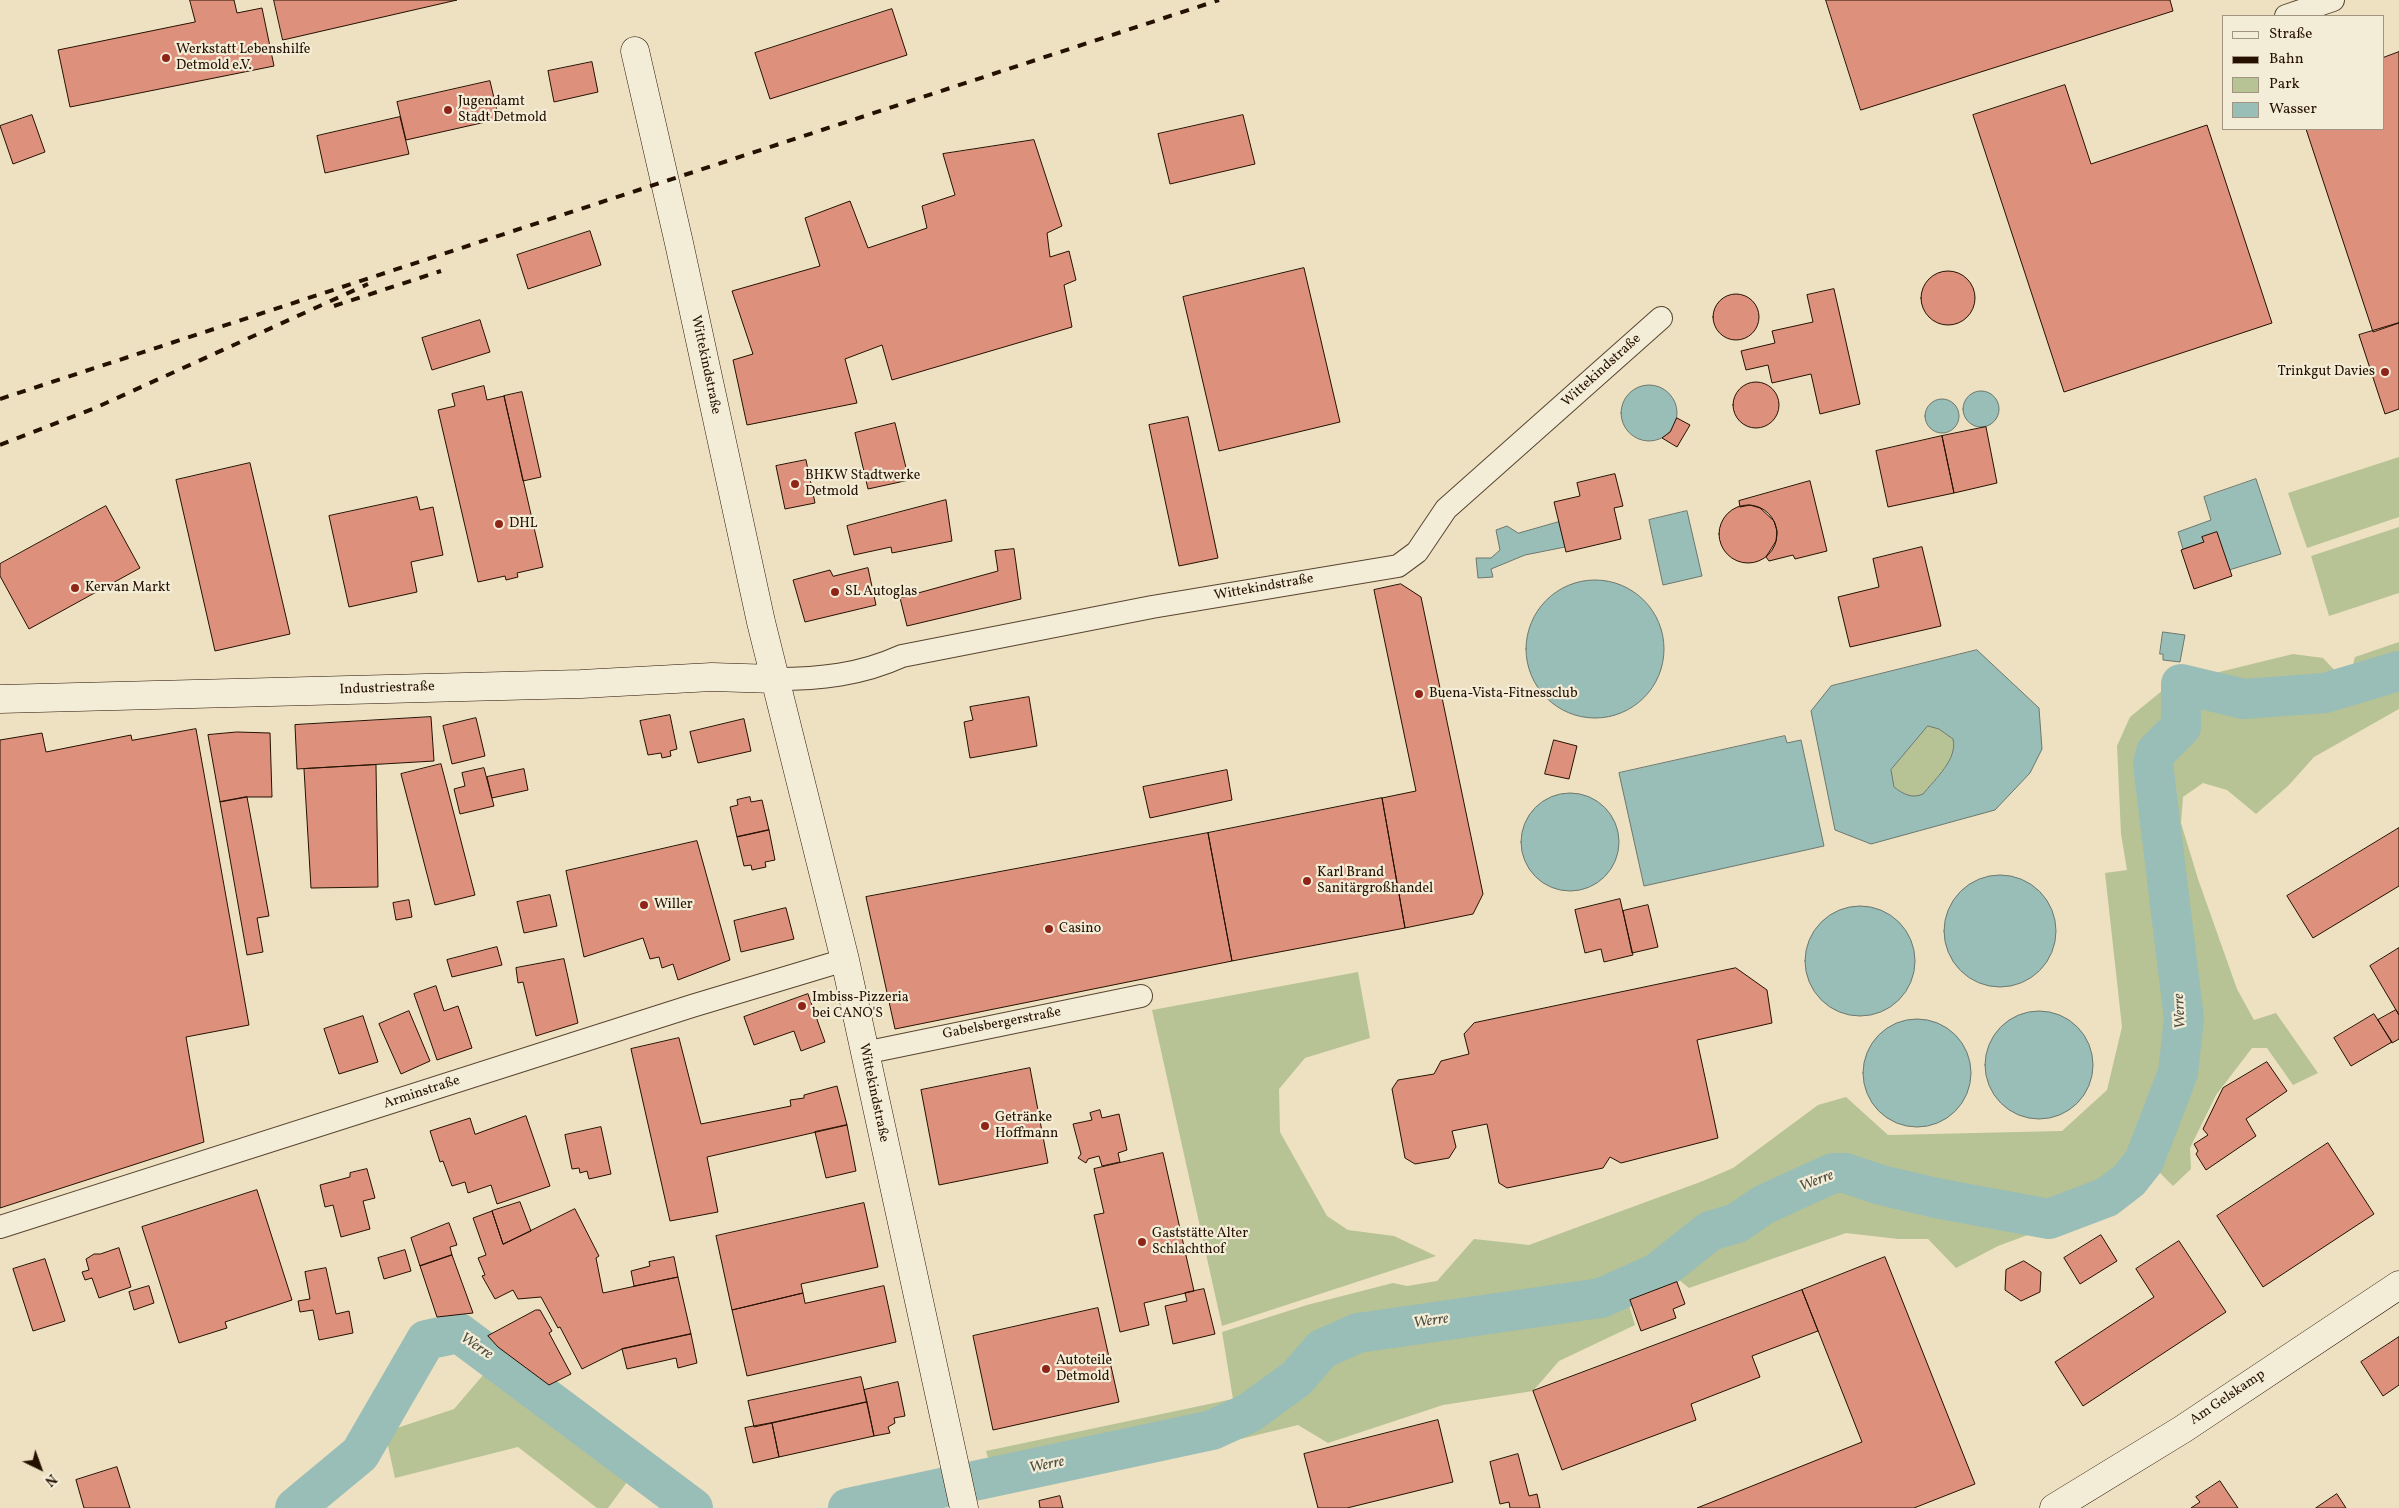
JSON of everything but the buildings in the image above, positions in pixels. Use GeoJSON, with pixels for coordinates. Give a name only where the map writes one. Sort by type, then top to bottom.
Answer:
{"type":"FeatureCollection","features":[{"type":"Feature","properties":{"kind":"street"},"geometry":{"type":"LineString","coordinates":[[2289,15],[2333,0]]}},
{"type":"Feature","properties":{"kind":"street","name":"Wittekindstraße"},"geometry":{"type":"LineString","coordinates":[[634,51],[679,243],[775,679],[845,960],[964,1508]]}},
{"type":"Feature","properties":{"kind":"street","name":"Wittekindstraße"},"geometry":{"type":"LineString","coordinates":[[775,679],[832,677],[886,663],[902,656],[1152,607],[1398,566],[1417,552],[1446,509],[1661,318]]}},
{"type":"Feature","properties":{"kind":"street","name":"Industriestraße"},"geometry":{"type":"LineString","coordinates":[[0,699],[571,684],[712,677],[775,679]]}},
{"type":"Feature","properties":{"kind":"street","name":"Arminstraße"},"geometry":{"type":"LineString","coordinates":[[0,1228],[683,1009],[845,960]]}},
{"type":"Feature","properties":{"kind":"street","name":"Gabelsbergerstraße"},"geometry":{"type":"LineString","coordinates":[[864,1053],[1141,996]]}},
{"type":"Feature","properties":{"kind":"street","name":"Am Gelskamp"},"geometry":{"type":"LineString","coordinates":[[2054,1508],[2183,1429],[2399,1285]]}},
{"type":"Feature","properties":{"kind":"green space"},"geometry":{"type":"Polygon","coordinates":[[[2399,457],[2399,517],[2307,548],[2288,493],[2399,457]]]}},
{"type":"Feature","properties":{"kind":"green space"},"geometry":{"type":"Polygon","coordinates":[[[2399,527],[2399,593],[2329,616],[2311,556],[2399,527]]]}},
{"type":"Feature","properties":{"kind":"green space"},"geometry":{"type":"Polygon","coordinates":[[[2399,642],[2399,709],[2314,757],[2288,786],[2256,814],[2227,790],[2203,783],[2183,797],[2181,823],[2198,879],[2237,989],[2254,1020],[2276,1013],[2318,1073],[2293,1085],[2267,1048],[2252,1048],[2216,1095],[2190,1148],[2191,1169],[2173,1186],[2154,1167],[2120,1178],[2058,1205],[2033,1233],[1998,1246],[1956,1268],[1928,1239],[1898,1239],[1846,1233],[1689,1288],[1678,1279],[1627,1299],[1635,1325],[1559,1361],[1533,1391],[1443,1405],[1328,1443],[1298,1425],[1080,1478],[998,1490],[986,1451],[1233,1399],[1222,1332],[1307,1305],[1393,1283],[1407,1286],[1437,1281],[1474,1239],[1529,1245],[1703,1181],[1733,1168],[1818,1105],[1846,1097],[1888,1135],[2062,1131],[2107,1090],[2122,1027],[2105,873],[2127,870],[2121,834],[2117,746],[2130,717],[2163,690],[2211,674],[2293,654],[2323,658],[2340,676],[2351,672],[2355,657],[2399,642]]]}},
{"type":"Feature","properties":{"kind":"green space"},"geometry":{"type":"Polygon","coordinates":[[[1928,726],[1939,729],[1953,739],[1952,754],[1944,768],[1923,794],[1908,795],[1894,787],[1891,770],[1928,726]]]}},
{"type":"Feature","properties":{"kind":"green space"},"geometry":{"type":"Polygon","coordinates":[[[1358,972],[1370,1038],[1305,1058],[1279,1089],[1280,1132],[1327,1216],[1348,1230],[1394,1236],[1436,1256],[1222,1326],[1152,1010],[1358,972]]]}},
{"type":"Feature","properties":{"kind":"green space"},"geometry":{"type":"Polygon","coordinates":[[[484,1374],[510,1395],[543,1412],[585,1452],[630,1478],[608,1508],[597,1508],[518,1447],[395,1478],[385,1432],[454,1409],[484,1374]]]}},
{"type":"Feature","properties":{"kind":"water"},"geometry":{"type":"Polygon","coordinates":[[[1643,385],[1655,385],[1665,389],[1673,397],[1677,413],[1673,429],[1665,437],[1655,441],[1643,441],[1633,437],[1625,429],[1621,419],[1621,407],[1625,397],[1633,389],[1643,385]]]}},
{"type":"Feature","properties":{"kind":"water"},"geometry":{"type":"Polygon","coordinates":[[[1981,391],[1988,392],[1994,396],[1998,402],[1998,416],[1994,422],[1988,426],[1981,427],[1974,426],[1968,422],[1964,416],[1963,409],[1964,402],[1968,396],[1974,392],[1981,391]]]}},
{"type":"Feature","properties":{"kind":"water"},"geometry":{"type":"Polygon","coordinates":[[[1942,399],[1949,400],[1954,404],[1958,409],[1958,423],[1954,428],[1949,432],[1942,433],[1935,432],[1930,428],[1926,423],[1925,416],[1926,409],[1930,404],[1935,400],[1942,399]]]}},
{"type":"Feature","properties":{"kind":"water"},"geometry":{"type":"Polygon","coordinates":[[[2256,479],[2281,554],[2229,570],[2202,537],[2204,542],[2183,549],[2178,532],[2211,520],[2204,497],[2256,479]]]}},
{"type":"Feature","properties":{"kind":"water"},"geometry":{"type":"Polygon","coordinates":[[[1687,511],[1702,576],[1663,585],[1649,520],[1687,511]]]}},
{"type":"Feature","properties":{"kind":"water"},"geometry":{"type":"Polygon","coordinates":[[[1559,522],[1565,547],[1525,555],[1491,569],[1493,577],[1478,578],[1476,558],[1491,558],[1500,550],[1496,530],[1507,526],[1518,533],[1559,522]]]}},
{"type":"Feature","properties":{"kind":"water"},"geometry":{"type":"Polygon","coordinates":[[[1595,580],[1621,585],[1633,591],[1644,600],[1653,611],[1659,623],[1664,649],[1659,675],[1653,687],[1644,698],[1633,707],[1621,713],[1595,718],[1569,713],[1557,707],[1546,698],[1537,687],[1531,675],[1526,649],[1531,623],[1537,611],[1546,600],[1557,591],[1569,585],[1595,580]]]}},
{"type":"Feature","properties":{"kind":"water"},"geometry":{"type":"Polygon","coordinates":[[[2163,632],[2185,635],[2180,662],[2163,660],[2163,654],[2160,654],[2163,632]]]}},
{"type":"Feature","properties":{"kind":"water"},"geometry":{"type":"Polygon","coordinates":[[[1977,650],[2039,708],[2042,749],[2030,773],[1995,810],[1871,844],[1835,830],[1811,711],[1831,686],[1977,650]],[[1928,726],[1891,770],[1894,787],[1901,792],[1911,796],[1923,794],[1949,761],[1954,746],[1953,739],[1939,729],[1928,726]]]}},
{"type":"Feature","properties":{"kind":"water"},"geometry":{"type":"Polygon","coordinates":[[[1785,736],[1787,743],[1801,740],[1824,846],[1644,886],[1619,773],[1785,736]]]}},
{"type":"Feature","properties":{"kind":"water"},"geometry":{"type":"Polygon","coordinates":[[[1570,793],[1589,797],[1604,808],[1615,823],[1619,842],[1615,861],[1604,876],[1589,887],[1570,891],[1551,887],[1536,876],[1525,861],[1521,842],[1525,823],[1536,808],[1551,797],[1570,793]]]}},
{"type":"Feature","properties":{"kind":"water"},"geometry":{"type":"Polygon","coordinates":[[[2000,875],[2021,879],[2040,891],[2052,910],[2056,931],[2052,952],[2040,971],[2021,983],[2000,987],[1979,983],[1960,971],[1948,952],[1944,931],[1948,910],[1960,891],[1979,879],[2000,875]]]}},
{"type":"Feature","properties":{"kind":"water"},"geometry":{"type":"Polygon","coordinates":[[[1860,906],[1871,907],[1881,911],[1899,922],[1910,940],[1914,950],[1914,972],[1910,982],[1899,1000],[1881,1011],[1871,1015],[1860,1016],[1849,1015],[1839,1011],[1821,1000],[1810,982],[1806,972],[1805,961],[1806,950],[1810,940],[1821,922],[1839,911],[1849,907],[1860,906]]]}},
{"type":"Feature","properties":{"kind":"water"},"geometry":{"type":"Polygon","coordinates":[[[2039,1011],[2060,1015],[2077,1027],[2089,1044],[2093,1065],[2089,1086],[2077,1103],[2060,1115],[2039,1119],[2018,1115],[2001,1103],[1989,1086],[1985,1065],[1989,1044],[2001,1027],[2018,1015],[2039,1011]]]}},
{"type":"Feature","properties":{"kind":"water"},"geometry":{"type":"Polygon","coordinates":[[[1917,1019],[1938,1023],[1955,1035],[1967,1052],[1971,1073],[1967,1094],[1955,1111],[1938,1123],[1917,1127],[1896,1123],[1879,1111],[1867,1094],[1863,1073],[1867,1052],[1879,1035],[1896,1023],[1917,1019]]]}},
{"type":"Feature","properties":{"kind":"waterway","name":"Werre"},"geometry":{"type":"LineString","coordinates":[[848,1508],[1212,1430],[1249,1413],[1297,1378],[1322,1349],[1358,1333],[1601,1298],[1657,1273],[1710,1231],[1737,1223],[1763,1205],[1833,1173],[1845,1173],[1881,1185],[1936,1198],[2049,1219],[2107,1197],[2129,1180],[2144,1161],[2178,1073],[2184,1019],[2153,764],[2156,752],[2181,727],[2181,684],[2244,699],[2325,693],[2399,671]]}},
{"type":"Feature","properties":{"kind":"waterway","name":"Werre"},"geometry":{"type":"LineString","coordinates":[[295,1508],[360,1454],[426,1340],[459,1333],[693,1508]]}},
{"type":"Feature","properties":{"kind":"railway"},"geometry":{"type":"LineString","coordinates":[[0,399],[1219,0]]}},
{"type":"Feature","properties":{"kind":"railway"},"geometry":{"type":"LineString","coordinates":[[334,306],[441,271]]}},
{"type":"Feature","properties":{"kind":"railway"},"geometry":{"type":"LineString","coordinates":[[0,445],[95,408],[368,284]]}},
{"type":"Feature","properties":{"kind":"place","name":"Werkstatt Lebenshilfe Detmold e.V."},"geometry":{"type":"Point","coordinates":[166,58]}},
{"type":"Feature","properties":{"kind":"place","name":"Jugendamt Stadt Detmold"},"geometry":{"type":"Point","coordinates":[448,110]}},
{"type":"Feature","properties":{"kind":"place","name":"Trinkgut Davies"},"geometry":{"type":"Point","coordinates":[2385,372]}},
{"type":"Feature","properties":{"kind":"place","name":"BHKW Stadtwerke Detmold"},"geometry":{"type":"Point","coordinates":[795,484]}},
{"type":"Feature","properties":{"kind":"place","name":"DHL"},"geometry":{"type":"Point","coordinates":[499,524]}},
{"type":"Feature","properties":{"kind":"place","name":"Kervan Markt"},"geometry":{"type":"Point","coordinates":[75,588]}},
{"type":"Feature","properties":{"kind":"place","name":"SL Autoglas"},"geometry":{"type":"Point","coordinates":[835,592]}},
{"type":"Feature","properties":{"kind":"place","name":"Buena-Vista-Fitnessclub"},"geometry":{"type":"Point","coordinates":[1419,694]}},
{"type":"Feature","properties":{"kind":"place","name":"Karl Brand Sanitärgroßhandel"},"geometry":{"type":"Point","coordinates":[1307,881]}},
{"type":"Feature","properties":{"kind":"place","name":"Willer"},"geometry":{"type":"Point","coordinates":[644,905]}},
{"type":"Feature","properties":{"kind":"place","name":"Casino"},"geometry":{"type":"Point","coordinates":[1049,929]}},
{"type":"Feature","properties":{"kind":"place","name":"Imbiss-Pizzeria bei CANO'S"},"geometry":{"type":"Point","coordinates":[802,1006]}},
{"type":"Feature","properties":{"kind":"place","name":"Getränke Hoffmann"},"geometry":{"type":"Point","coordinates":[985,1126]}},
{"type":"Feature","properties":{"kind":"place","name":"Gaststätte Alter Schlachthof"},"geometry":{"type":"Point","coordinates":[1142,1242]}},
{"type":"Feature","properties":{"kind":"place","name":"Autoteile Detmold"},"geometry":{"type":"Point","coordinates":[1046,1369]}}]}
